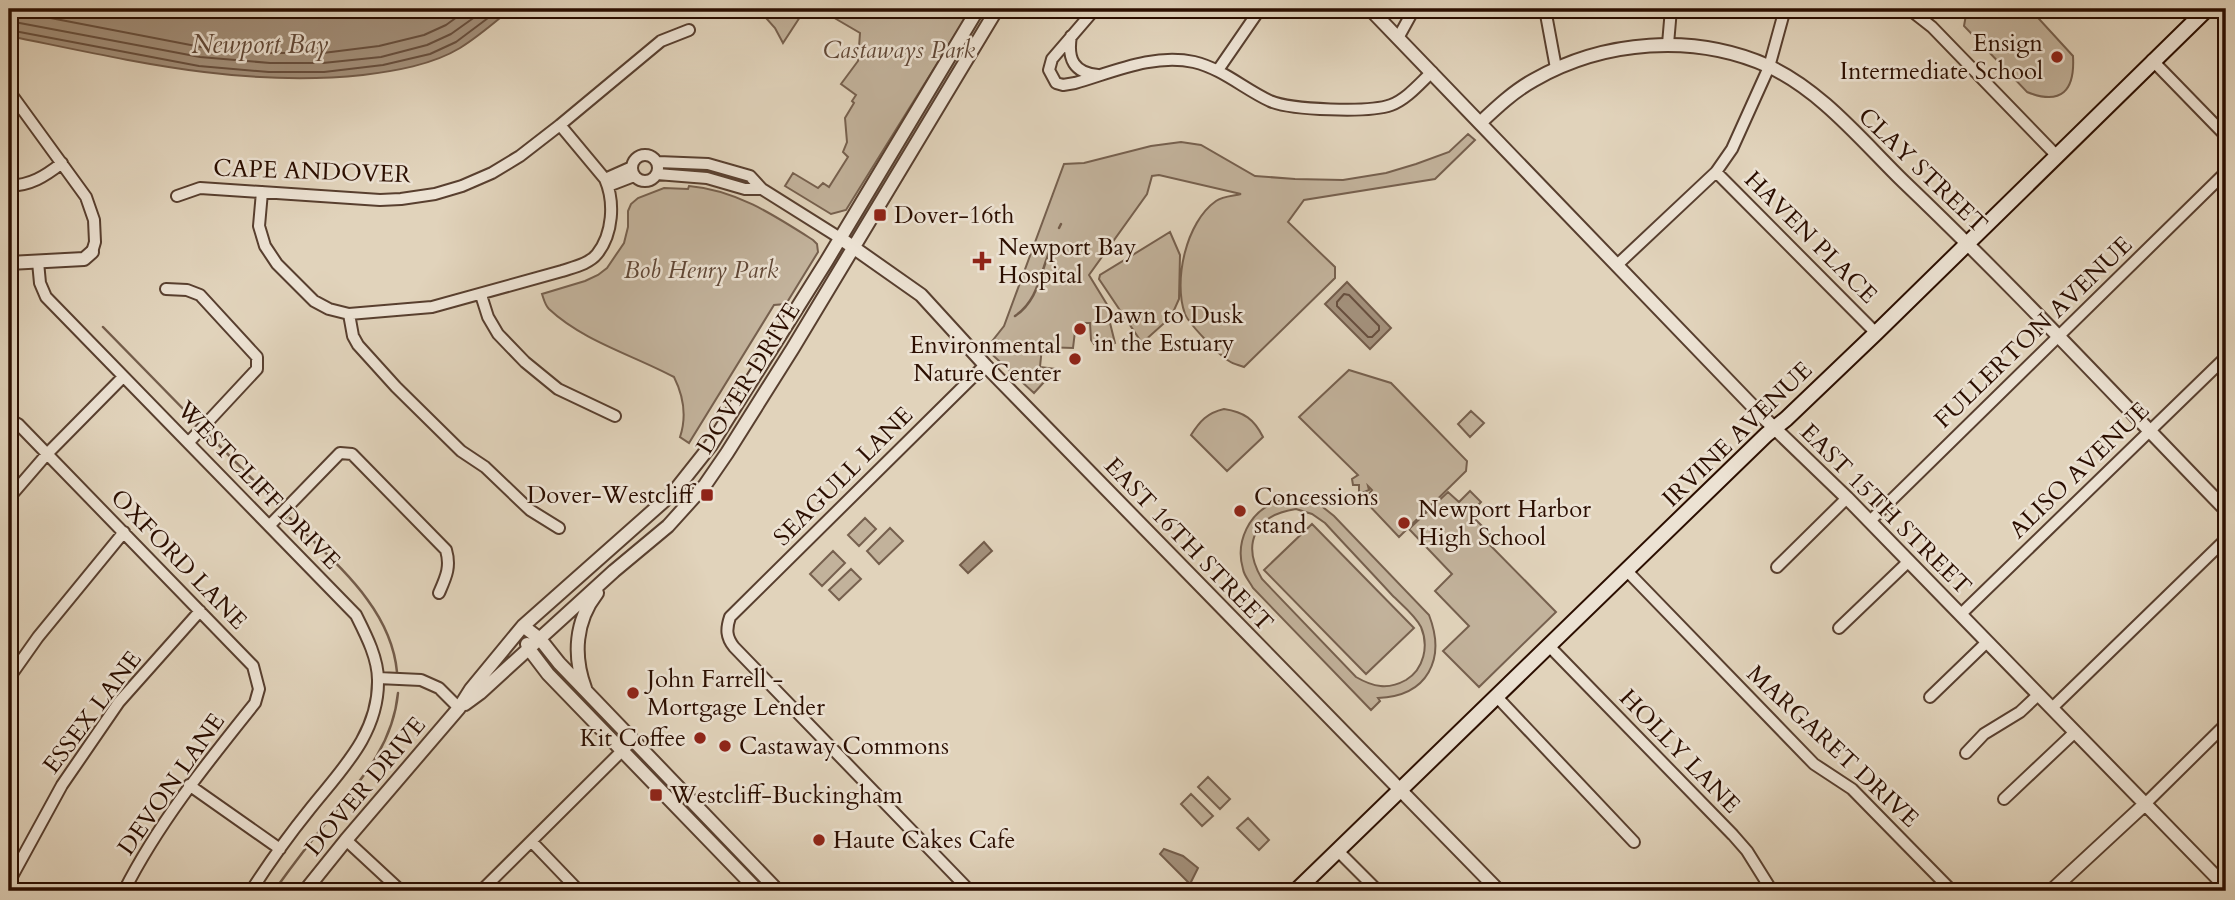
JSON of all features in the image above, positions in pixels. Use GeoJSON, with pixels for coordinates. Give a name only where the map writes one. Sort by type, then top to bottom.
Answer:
{"type":"FeatureCollection","features":[{"type":"Feature","properties":{"kind":"main road","name":"IRVINE AVENUE"},"geometry":{"type":"LineString","coordinates":[[1296,891],[1876,333],[2207,9]]}},
{"type":"Feature","properties":{"kind":"street","name":"DOVER DRIVE"},"geometry":{"type":"LineString","coordinates":[[305,891],[459,708],[471,689],[523,626],[673,493],[712,445],[978,9]]}},
{"type":"Feature","properties":{"kind":"street","name":"DOVER DRIVE"},"geometry":{"type":"LineString","coordinates":[[459,708],[480,693],[614,571],[668,526],[705,485],[997,9]]}},
{"type":"Feature","properties":{"kind":"street"},"geometry":{"type":"LineString","coordinates":[[1095,9],[1052,59],[1049,70],[1056,83],[1063,85],[1161,59],[1194,62],[1218,70],[1272,102],[1287,106],[1373,110],[1394,104],[1432,72]]}},
{"type":"Feature","properties":{"kind":"street"},"geometry":{"type":"LineString","coordinates":[[1218,70],[1260,9]]}},
{"type":"Feature","properties":{"kind":"street","name":"EAST 15TH STREET"},"geometry":{"type":"LineString","coordinates":[[1370,9],[1775,428],[1870,521],[2226,887]]}},
{"type":"Feature","properties":{"kind":"street"},"geometry":{"type":"LineString","coordinates":[[1398,38],[1414,9]]}},
{"type":"Feature","properties":{"kind":"street"},"geometry":{"type":"LineString","coordinates":[[1545,9],[1556,68]]}},
{"type":"Feature","properties":{"kind":"street"},"geometry":{"type":"LineString","coordinates":[[1668,44],[1671,9]]}},
{"type":"Feature","properties":{"kind":"street"},"geometry":{"type":"LineString","coordinates":[[1617,265],[1716,172],[1732,149],[1769,66],[1784,9]]}},
{"type":"Feature","properties":{"kind":"street"},"geometry":{"type":"LineString","coordinates":[[1909,9],[1932,27],[2057,156]]}},
{"type":"Feature","properties":{"kind":"street","name":"CAPE ANDOVER"},"geometry":{"type":"LineString","coordinates":[[177,196],[200,188],[380,200],[418,198],[457,188],[492,173],[520,156],[661,41],[689,30]]}},
{"type":"Feature","properties":{"kind":"street"},"geometry":{"type":"LineString","coordinates":[[1071,36],[1069,49],[1071,59],[1077,67],[1087,74],[1101,75]]}},
{"type":"Feature","properties":{"kind":"street","name":"CLAY STREET"},"geometry":{"type":"LineString","coordinates":[[1480,122],[1523,87],[1556,68],[1604,52],[1668,44],[1709,48],[1769,66],[1811,91],[1968,243],[2226,510]]}},
{"type":"Feature","properties":{"kind":"street"},"geometry":{"type":"LineString","coordinates":[[2152,60],[2226,136]]}},
{"type":"Feature","properties":{"kind":"street"},"geometry":{"type":"LineString","coordinates":[[9,91],[86,197],[92,209],[96,231],[92,252],[84,259],[9,263]]}},
{"type":"Feature","properties":{"kind":"street"},"geometry":{"type":"LineString","coordinates":[[261,192],[260,234],[265,246],[277,264],[314,301],[329,309],[349,314],[432,307],[582,265],[596,255],[608,236],[611,214],[607,183],[560,125]]}},
{"type":"Feature","properties":{"kind":"street"},"geometry":{"type":"LineString","coordinates":[[633,171],[635,159],[643,155],[651,156],[658,162],[708,164],[750,176],[762,189],[840,238]]}},
{"type":"Feature","properties":{"kind":"street"},"geometry":{"type":"LineString","coordinates":[[657,174],[658,162]]}},
{"type":"Feature","properties":{"kind":"street"},"geometry":{"type":"LineString","coordinates":[[9,186],[24,185],[42,178],[62,163]]}},
{"type":"Feature","properties":{"kind":"street"},"geometry":{"type":"LineString","coordinates":[[706,177],[708,164]]}},
{"type":"Feature","properties":{"kind":"street"},"geometry":{"type":"LineString","coordinates":[[633,171],[642,181],[657,174],[706,177],[745,189],[762,189]]}},
{"type":"Feature","properties":{"kind":"street"},"geometry":{"type":"LineString","coordinates":[[607,183],[633,171]]}},
{"type":"Feature","properties":{"kind":"street","name":"HAVEN PLACE"},"geometry":{"type":"LineString","coordinates":[[1716,172],[1876,333]]}},
{"type":"Feature","properties":{"kind":"street","name":"FULLERTON AVENUE"},"geometry":{"type":"LineString","coordinates":[[1870,521],[2226,172]]}},
{"type":"Feature","properties":{"kind":"street","name":"EAST 16TH STREET"},"geometry":{"type":"LineString","coordinates":[[840,238],[921,295],[985,365],[1499,891]]}},
{"type":"Feature","properties":{"kind":"street","name":"WESTCLIFF DRIVE"},"geometry":{"type":"LineString","coordinates":[[38,262],[40,283],[46,297],[356,615],[370,644],[379,678]]}},
{"type":"Feature","properties":{"kind":"street"},"geometry":{"type":"LineString","coordinates":[[166,289],[187,290],[200,295],[257,357],[257,369],[189,442]]}},
{"type":"Feature","properties":{"kind":"street"},"geometry":{"type":"LineString","coordinates":[[481,295],[488,317],[498,334],[525,362],[558,389],[615,416]]}},
{"type":"Feature","properties":{"kind":"street"},"geometry":{"type":"LineString","coordinates":[[349,314],[353,336],[358,345],[414,405],[461,451],[485,467],[530,510],[559,527]]}},
{"type":"Feature","properties":{"kind":"street","name":"ALISO AVENUE"},"geometry":{"type":"LineString","coordinates":[[1961,614],[2226,357]]}},
{"type":"Feature","properties":{"kind":"street","name":"SEAGULL LANE"},"geometry":{"type":"LineString","coordinates":[[970,891],[734,647],[729,641],[727,625],[730,617],[985,365]]}},
{"type":"Feature","properties":{"kind":"street"},"geometry":{"type":"LineString","coordinates":[[9,498],[47,454],[123,377]]}},
{"type":"Feature","properties":{"kind":"street","name":"OXFORD LANE"},"geometry":{"type":"LineString","coordinates":[[9,419],[18,424],[253,666],[259,689],[256,703]]}},
{"type":"Feature","properties":{"kind":"street"},"geometry":{"type":"LineString","coordinates":[[712,445],[727,453]]}},
{"type":"Feature","properties":{"kind":"street"},"geometry":{"type":"LineString","coordinates":[[270,525],[340,453],[352,454],[446,550],[448,573],[439,593]]}},
{"type":"Feature","properties":{"kind":"street"},"geometry":{"type":"LineString","coordinates":[[1777,567],[1847,498]]}},
{"type":"Feature","properties":{"kind":"street"},"geometry":{"type":"LineString","coordinates":[[9,678],[38,637],[124,532]]}},
{"type":"Feature","properties":{"kind":"street"},"geometry":{"type":"LineString","coordinates":[[2052,708],[2226,539]]}},
{"type":"Feature","properties":{"kind":"street"},"geometry":{"type":"LineString","coordinates":[[1839,628],[1909,561]]}},
{"type":"Feature","properties":{"kind":"street"},"geometry":{"type":"LineString","coordinates":[[587,692],[577,658],[580,627],[593,599],[614,571]]}},
{"type":"Feature","properties":{"kind":"street","name":"MARGARET DRIVE"},"geometry":{"type":"LineString","coordinates":[[1627,571],[1814,764],[1852,789],[1952,891]]}},
{"type":"Feature","properties":{"kind":"street","name":"ESSEX LANE"},"geometry":{"type":"LineString","coordinates":[[9,883],[62,785],[120,702],[200,611]]}},
{"type":"Feature","properties":{"kind":"street"},"geometry":{"type":"LineString","coordinates":[[523,626],[540,639],[559,663],[778,891]]}},
{"type":"Feature","properties":{"kind":"street"},"geometry":{"type":"LineString","coordinates":[[523,626],[528,649],[548,674],[758,891]]}},
{"type":"Feature","properties":{"kind":"street"},"geometry":{"type":"LineString","coordinates":[[1930,697],[1987,642]]}},
{"type":"Feature","properties":{"kind":"street","name":"HOLLY LANE"},"geometry":{"type":"LineString","coordinates":[[1549,647],[1733,835],[1747,851],[1772,891]]}},
{"type":"Feature","properties":{"kind":"street","name":"DOVER DRIVE"},"geometry":{"type":"LineString","coordinates":[[251,891],[363,739],[375,711],[379,678]]}},
{"type":"Feature","properties":{"kind":"street"},"geometry":{"type":"LineString","coordinates":[[379,678],[421,681],[439,688],[459,708]]}},
{"type":"Feature","properties":{"kind":"street"},"geometry":{"type":"LineString","coordinates":[[1966,753],[1984,734],[2020,712],[2038,695]]}},
{"type":"Feature","properties":{"kind":"street"},"geometry":{"type":"LineString","coordinates":[[1497,697],[1634,842]]}},
{"type":"Feature","properties":{"kind":"street","name":"DEVON LANE"},"geometry":{"type":"LineString","coordinates":[[124,891],[189,785],[256,703]]}},
{"type":"Feature","properties":{"kind":"street"},"geometry":{"type":"LineString","coordinates":[[2054,890],[2226,724]]}},
{"type":"Feature","properties":{"kind":"street"},"geometry":{"type":"LineString","coordinates":[[2004,799],[2075,732]]}},
{"type":"Feature","properties":{"kind":"street"},"geometry":{"type":"LineString","coordinates":[[481,891],[633,740]]}},
{"type":"Feature","properties":{"kind":"street"},"geometry":{"type":"LineString","coordinates":[[189,785],[280,849]]}},
{"type":"Feature","properties":{"kind":"street"},"geometry":{"type":"LineString","coordinates":[[346,840],[401,891]]}},
{"type":"Feature","properties":{"kind":"street"},"geometry":{"type":"LineString","coordinates":[[532,842],[579,891]]}},
{"type":"Feature","properties":{"kind":"street"},"geometry":{"type":"LineString","coordinates":[[1338,850],[1378,891]]}},
{"type":"Feature","properties":{"kind":"green space"},"geometry":{"type":"Polygon","coordinates":[[[758,9],[819,9],[800,17],[783,43],[775,28],[758,9]]]}},
{"type":"Feature","properties":{"kind":"green space","name":"Castaways Park"},"geometry":{"type":"Polygon","coordinates":[[[819,9],[971,9],[846,210],[831,214],[785,186],[793,173],[818,188],[823,183],[829,187],[848,157],[843,152],[847,142],[845,118],[856,95],[841,84],[858,61],[860,33],[819,9]]]}},
{"type":"Feature","properties":{"kind":"green space"},"geometry":{"type":"Polygon","coordinates":[[[1967,9],[2030,9],[2073,56],[2069,86],[2057,96],[2039,96],[2027,92],[1964,26],[1967,9]]]}},
{"type":"Feature","properties":{"kind":"green space"},"geometry":{"type":"Polygon","coordinates":[[[1468,134],[1475,140],[1435,179],[1304,200],[1288,222],[1335,267],[1335,278],[1244,367],[1224,358],[1192,325],[1185,314],[1181,285],[1185,253],[1197,223],[1216,201],[1241,194],[1159,175],[1152,176],[1147,194],[1089,275],[1114,316],[1109,319],[1115,343],[1094,344],[1091,340],[1090,323],[1076,323],[1073,348],[1042,347],[1040,367],[1056,369],[1034,393],[986,349],[1004,326],[1064,164],[1084,163],[1151,146],[1181,142],[1201,145],[1255,176],[1343,180],[1386,173],[1449,152],[1468,134]]]}},
{"type":"Feature","properties":{"kind":"green space","name":"Bob Henry Park"},"geometry":{"type":"Polygon","coordinates":[[[689,186],[706,188],[754,205],[813,240],[817,244],[818,252],[786,304],[774,305],[689,443],[680,437],[683,407],[674,377],[577,330],[549,309],[542,294],[585,281],[607,268],[624,243],[628,211],[638,198],[664,188],[688,189],[689,186]]]}},
{"type":"Feature","properties":{"kind":"green space"},"geometry":{"type":"Polygon","coordinates":[[[1170,232],[1180,255],[1179,299],[1171,317],[1142,343],[1099,279],[1100,275],[1170,232]]]}},
{"type":"Feature","properties":{"kind":"green space"},"geometry":{"type":"Polygon","coordinates":[[[1349,370],[1391,383],[1467,461],[1466,471],[1399,537],[1364,500],[1372,490],[1368,486],[1369,490],[1362,493],[1359,491],[1359,485],[1353,485],[1352,479],[1358,475],[1299,417],[1349,370]]]}},
{"type":"Feature","properties":{"kind":"green space"},"geometry":{"type":"Polygon","coordinates":[[[1224,409],[1248,417],[1263,437],[1227,471],[1191,435],[1204,418],[1224,409]]]}},
{"type":"Feature","properties":{"kind":"green space"},"geometry":{"type":"Polygon","coordinates":[[[1471,411],[1484,423],[1470,437],[1458,424],[1471,411]]]}},
{"type":"Feature","properties":{"kind":"green space"},"geometry":{"type":"Polygon","coordinates":[[[1470,491],[1481,502],[1470,514],[1492,536],[1486,541],[1556,612],[1479,687],[1443,651],[1469,626],[1435,591],[1452,574],[1409,529],[1448,492],[1459,502],[1470,491]]]}},
{"type":"Feature","properties":{"kind":"green space"},"geometry":{"type":"Polygon","coordinates":[[[1298,498],[1319,504],[1334,516],[1429,615],[1435,646],[1434,660],[1429,672],[1409,690],[1395,696],[1378,698],[1380,701],[1371,710],[1253,588],[1244,572],[1241,549],[1246,529],[1252,520],[1258,513],[1279,501],[1298,498]],[[1296,509],[1282,512],[1262,525],[1256,533],[1253,554],[1262,579],[1356,677],[1381,686],[1406,680],[1417,670],[1425,649],[1421,627],[1412,614],[1325,523],[1312,514],[1296,509]]]}},
{"type":"Feature","properties":{"kind":"green space"},"geometry":{"type":"Polygon","coordinates":[[[865,518],[876,529],[859,546],[848,535],[865,518]]]}},
{"type":"Feature","properties":{"kind":"green space"},"geometry":{"type":"Polygon","coordinates":[[[1312,524],[1414,628],[1366,674],[1264,570],[1312,524]]]}},
{"type":"Feature","properties":{"kind":"green space"},"geometry":{"type":"Polygon","coordinates":[[[890,528],[903,541],[879,564],[867,551],[890,528]]]}},
{"type":"Feature","properties":{"kind":"green space"},"geometry":{"type":"Polygon","coordinates":[[[833,551],[845,563],[822,586],[810,574],[833,551]]]}},
{"type":"Feature","properties":{"kind":"green space"},"geometry":{"type":"Polygon","coordinates":[[[851,569],[861,579],[839,600],[829,590],[851,569]]]}},
{"type":"Feature","properties":{"kind":"green space"},"geometry":{"type":"Polygon","coordinates":[[[1208,777],[1230,799],[1220,809],[1198,787],[1208,777]]]}},
{"type":"Feature","properties":{"kind":"green space"},"geometry":{"type":"Polygon","coordinates":[[[1191,794],[1213,816],[1202,826],[1181,804],[1191,794]]]}},
{"type":"Feature","properties":{"kind":"green space"},"geometry":{"type":"Polygon","coordinates":[[[1248,818],[1269,840],[1259,850],[1237,828],[1248,818]]]}},
{"type":"Feature","properties":{"kind":"water","name":"Newport Bay"},"geometry":{"type":"Polygon","coordinates":[[[9,9],[511,9],[467,44],[438,59],[363,75],[273,78],[184,69],[9,36],[9,9]]]}},
{"type":"Feature","properties":{"kind":"water"},"geometry":{"type":"Polygon","coordinates":[[[1347,282],[1391,328],[1370,349],[1325,304],[1347,282]]]}},
{"type":"Feature","properties":{"kind":"water"},"geometry":{"type":"Polygon","coordinates":[[[984,542],[992,551],[968,573],[960,565],[984,542]]]}},
{"type":"Feature","properties":{"kind":"water"},"geometry":{"type":"Polygon","coordinates":[[[1164,849],[1183,856],[1198,868],[1190,884],[1160,854],[1164,849]]]}},
{"type":"Feature","properties":{"kind":"waterway"},"geometry":{"type":"LineString","coordinates":[[1059,228],[1061,224]]}},
{"type":"Feature","properties":{"kind":"waterway"},"geometry":{"type":"LineString","coordinates":[[1015,316],[1034,294],[1051,248]]}},
{"type":"Feature","properties":{"kind":"waterway"},"geometry":{"type":"LineString","coordinates":[[103,327],[195,421]]}},
{"type":"Feature","properties":{"kind":"waterway"},"geometry":{"type":"LineString","coordinates":[[208,434],[277,504]]}},
{"type":"Feature","properties":{"kind":"waterway"},"geometry":{"type":"LineString","coordinates":[[290,518],[341,569],[372,606],[384,626],[397,672]]}},
{"type":"Feature","properties":{"kind":"waterway"},"geometry":{"type":"LineString","coordinates":[[274,891],[374,761],[390,729],[398,693]]}},
{"type":"Feature","properties":{"kind":"place","name":"Ensign Intermediate School"},"geometry":{"type":"Point","coordinates":[2057,57]}},
{"type":"Feature","properties":{"kind":"place","name":"Dover-16th"},"geometry":{"type":"Point","coordinates":[880,215]}},
{"type":"Feature","properties":{"kind":"place","name":"Newport Bay Hospital"},"geometry":{"type":"Point","coordinates":[982,261]}},
{"type":"Feature","properties":{"kind":"place","name":"Dawn to Dusk in the Estuary"},"geometry":{"type":"Point","coordinates":[1080,329]}},
{"type":"Feature","properties":{"kind":"place","name":"Environmental Nature Center"},"geometry":{"type":"Point","coordinates":[1075,359]}},
{"type":"Feature","properties":{"kind":"place","name":"Dover-Westcliff"},"geometry":{"type":"Point","coordinates":[707,495]}},
{"type":"Feature","properties":{"kind":"place","name":"Concessions stand"},"geometry":{"type":"Point","coordinates":[1240,511]}},
{"type":"Feature","properties":{"kind":"place","name":"Newport Harbor High School"},"geometry":{"type":"Point","coordinates":[1404,523]}},
{"type":"Feature","properties":{"kind":"place","name":"John Farrell - Mortgage Lender"},"geometry":{"type":"Point","coordinates":[633,693]}},
{"type":"Feature","properties":{"kind":"place","name":"Kit Coffee"},"geometry":{"type":"Point","coordinates":[700,738]}},
{"type":"Feature","properties":{"kind":"place","name":"Castaway Commons"},"geometry":{"type":"Point","coordinates":[725,746]}},
{"type":"Feature","properties":{"kind":"place","name":"Westcliff-Buckingham"},"geometry":{"type":"Point","coordinates":[656,795]}},
{"type":"Feature","properties":{"kind":"place","name":"Haute Cakes Cafe"},"geometry":{"type":"Point","coordinates":[819,840]}}]}
